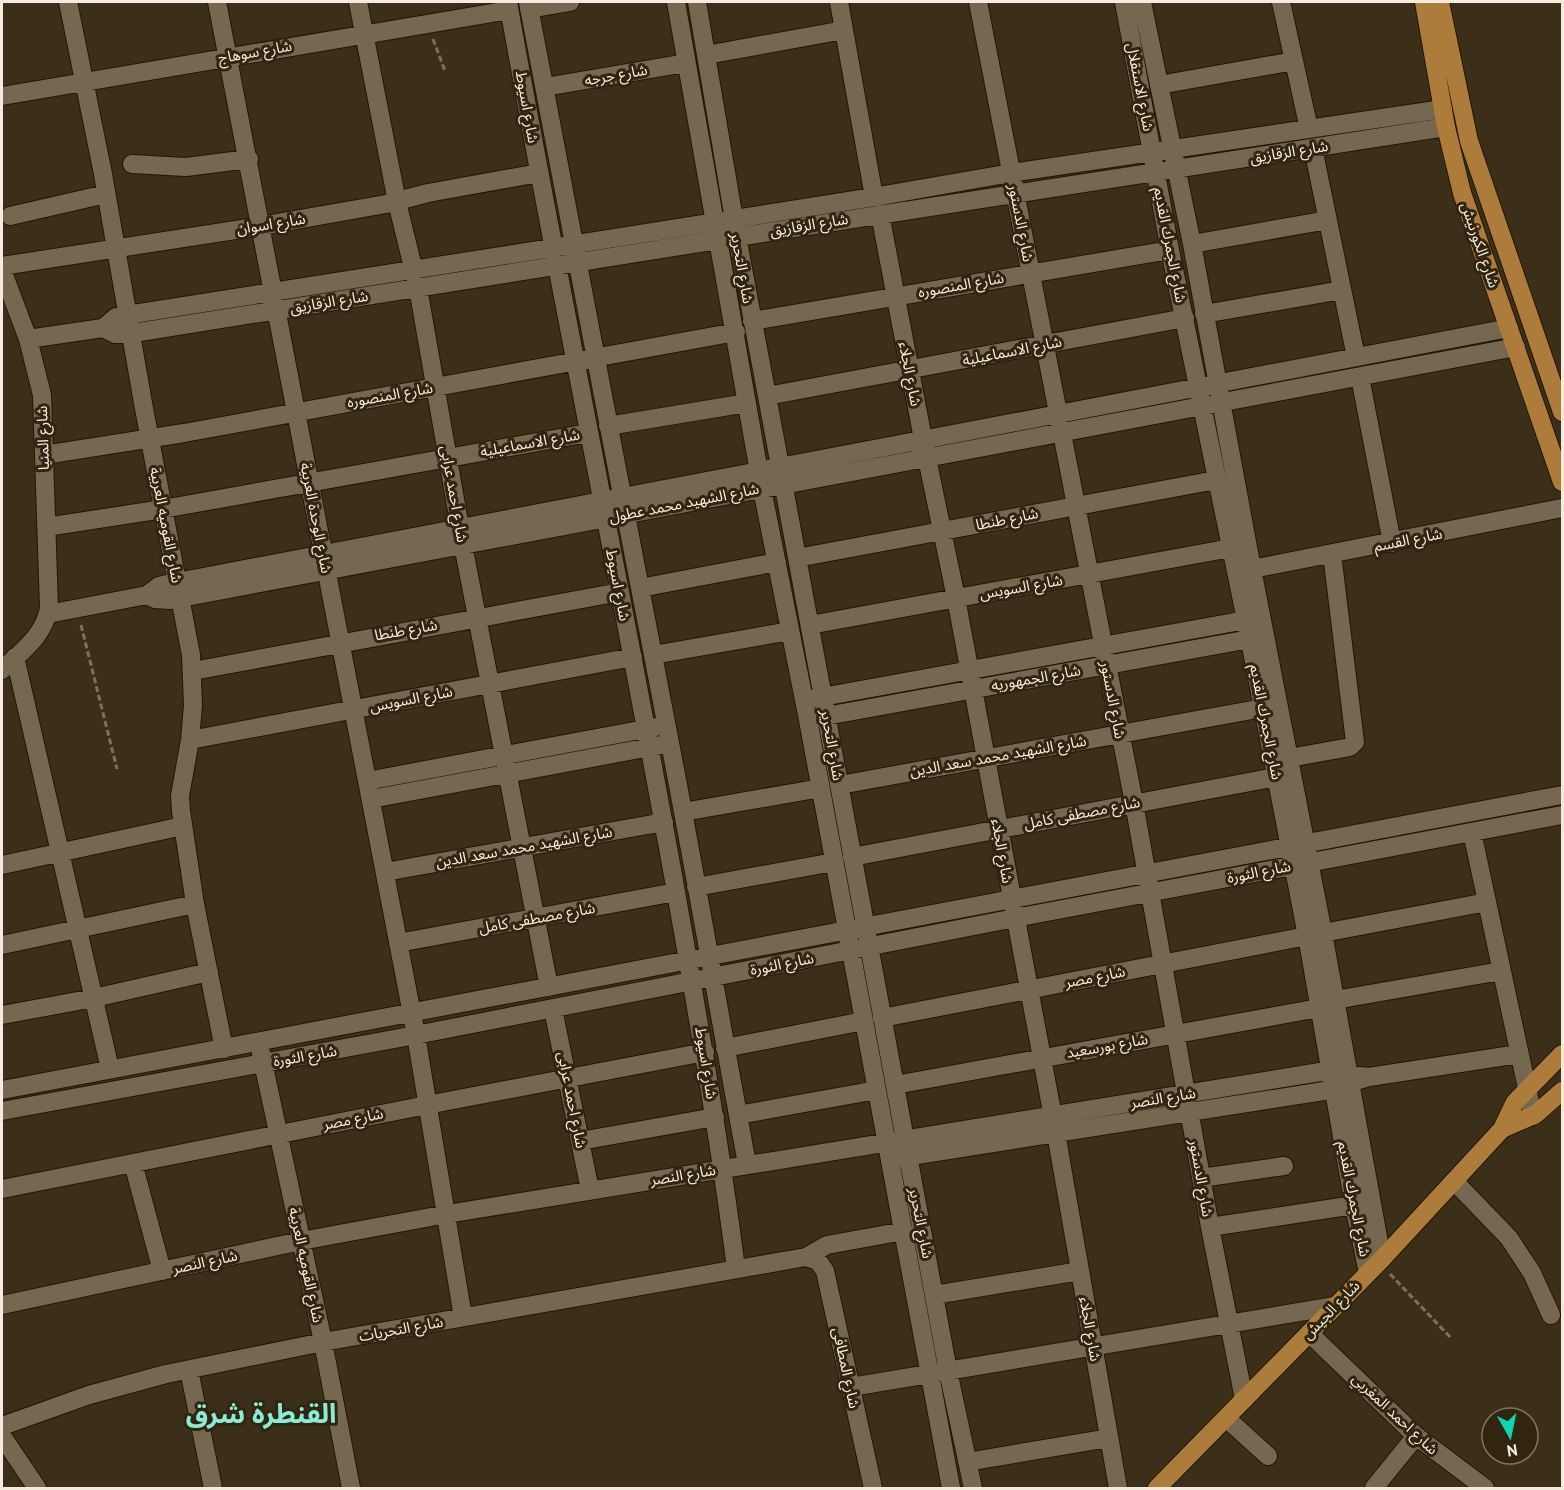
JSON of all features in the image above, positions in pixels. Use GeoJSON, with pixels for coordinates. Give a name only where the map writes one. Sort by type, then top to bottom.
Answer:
{"type":"FeatureCollection","features":[{"type":"Feature","properties":{"kind":"main road","name":"شارع الكورنيش"},"geometry":{"type":"LineString","coordinates":[[1424,2],[1452,107],[1465,125],[1563,412]]}},
{"type":"Feature","properties":{"kind":"main road","name":"شارع الكورنيش"},"geometry":{"type":"LineString","coordinates":[[1440,2],[1452,107],[1446,128],[1462,193],[1563,482]]}},
{"type":"Feature","properties":{"kind":"main road"},"geometry":{"type":"LineString","coordinates":[[1446,128],[1465,125]]}},
{"type":"Feature","properties":{"kind":"main road"},"geometry":{"type":"LineString","coordinates":[[1509,328],[1531,323]]}},
{"type":"Feature","properties":{"kind":"main road"},"geometry":{"type":"LineString","coordinates":[[1516,347],[1538,342]]}},
{"type":"Feature","properties":{"kind":"main road"},"geometry":{"type":"LineString","coordinates":[[1502,1129],[1515,1102],[1563,1054]]}},
{"type":"Feature","properties":{"kind":"main road"},"geometry":{"type":"LineString","coordinates":[[1502,1129],[1533,1116],[1563,1091]]}},
{"type":"Feature","properties":{"kind":"main road","name":"شارع الجيش"},"geometry":{"type":"LineString","coordinates":[[1166,1485],[1226,1418],[1376,1264],[1502,1129]]}},
{"type":"Feature","properties":{"kind":"street","name":"شارع القوميه العربية"},"geometry":{"type":"LineString","coordinates":[[68,2],[106,194],[193,671],[190,740],[180,796],[195,904],[224,1049]]}},
{"type":"Feature","properties":{"kind":"street","name":"شارع الوحدة العربية"},"geometry":{"type":"LineString","coordinates":[[217,2],[416,1035],[464,1317]]}},
{"type":"Feature","properties":{"kind":"street","name":"شارع احمد عرابى"},"geometry":{"type":"LineString","coordinates":[[358,2],[415,279],[461,536],[549,987]]}},
{"type":"Feature","properties":{"kind":"street"},"geometry":{"type":"LineString","coordinates":[[529,5],[570,2]]}},
{"type":"Feature","properties":{"kind":"street","name":"شارع التحرير"},"geometry":{"type":"LineString","coordinates":[[676,2],[686,63],[726,229],[752,321],[767,396],[840,784],[843,859]]}},
{"type":"Feature","properties":{"kind":"street","name":"شارع التحرير"},"geometry":{"type":"LineString","coordinates":[[696,2],[705,55],[736,332],[761,480],[821,788],[843,859],[856,930],[868,947],[895,1085],[904,1231],[939,1372],[973,1488]]}},
{"type":"Feature","properties":{"kind":"street"},"geometry":{"type":"LineString","coordinates":[[839,2],[874,197]]}},
{"type":"Feature","properties":{"kind":"street","name":"شارع الدستور"},"geometry":{"type":"LineString","coordinates":[[978,2],[1134,803],[1228,1325],[1244,1399]]}},
{"type":"Feature","properties":{"kind":"street","name":"شارع الاستقلال"},"geometry":{"type":"LineString","coordinates":[[1141,2],[1177,169]]}},
{"type":"Feature","properties":{"kind":"street","name":"شارع الاستقلال"},"geometry":{"type":"LineString","coordinates":[[1141,2],[1152,152],[1156,172]]}},
{"type":"Feature","properties":{"kind":"street"},"geometry":{"type":"LineString","coordinates":[[1281,2],[1309,129]]}},
{"type":"Feature","properties":{"kind":"street","name":"شارع اسيوط"},"geometry":{"type":"LineString","coordinates":[[529,5],[574,254],[667,725],[747,1164]]}},
{"type":"Feature","properties":{"kind":"street","name":"شارع سوهاج"},"geometry":{"type":"LineString","coordinates":[[2,96],[430,23],[508,6]]}},
{"type":"Feature","properties":{"kind":"street","name":"شارع اسيوط"},"geometry":{"type":"LineString","coordinates":[[508,6],[554,257],[664,822],[705,1052],[736,1269]]}},
{"type":"Feature","properties":{"kind":"street"},"geometry":{"type":"LineString","coordinates":[[705,55],[844,30]]}},
{"type":"Feature","properties":{"kind":"street"},"geometry":{"type":"LineString","coordinates":[[1159,85],[1294,61]]}},
{"type":"Feature","properties":{"kind":"street","name":"شارع جرجه"},"geometry":{"type":"LineString","coordinates":[[545,87],[686,63]]}},
{"type":"Feature","properties":{"kind":"street","name":"شارع الزقازيق"},"geometry":{"type":"LineString","coordinates":[[103,328],[115,334],[130,333],[275,301],[726,229],[874,197],[1011,173],[1452,107]]}},
{"type":"Feature","properties":{"kind":"street","name":"شارع الزقازيق"},"geometry":{"type":"LineString","coordinates":[[726,229],[880,214],[1446,128]]}},
{"type":"Feature","properties":{"kind":"street"},"geometry":{"type":"LineString","coordinates":[[1313,148],[1356,357]]}},
{"type":"Feature","properties":{"kind":"street"},"geometry":{"type":"LineString","coordinates":[[132,164],[186,167],[249,159]]}},
{"type":"Feature","properties":{"kind":"street","name":"شارع الجمرك القديم"},"geometry":{"type":"LineString","coordinates":[[1177,169],[1252,569],[1254,619],[1263,708],[1276,777],[1298,845]]}},
{"type":"Feature","properties":{"kind":"street","name":"شارع الجمرك القديم"},"geometry":{"type":"LineString","coordinates":[[1156,172],[1216,480],[1231,548],[1254,619]]}},
{"type":"Feature","properties":{"kind":"street","name":"شارع اسوان"},"geometry":{"type":"LineString","coordinates":[[2,268],[398,202],[428,193],[539,173]]}},
{"type":"Feature","properties":{"kind":"street"},"geometry":{"type":"LineString","coordinates":[[10,216],[106,194]]}},
{"type":"Feature","properties":{"kind":"street","name":"شارع الجلاء"},"geometry":{"type":"LineString","coordinates":[[880,214],[926,458],[956,598],[1054,1125],[1118,1488]]}},
{"type":"Feature","properties":{"kind":"street"},"geometry":{"type":"LineString","coordinates":[[1192,244],[1328,220]]}},
{"type":"Feature","properties":{"kind":"street","name":"شارع المنصوره"},"geometry":{"type":"LineString","coordinates":[[752,321],[1170,250]]}},
{"type":"Feature","properties":{"kind":"street","name":"شارع المنيا"},"geometry":{"type":"LineString","coordinates":[[2,268],[28,339],[42,395],[48,614]]}},
{"type":"Feature","properties":{"kind":"street"},"geometry":{"type":"LineString","coordinates":[[1204,314],[1342,290]]}},
{"type":"Feature","properties":{"kind":"street","name":"شارع الزقازيق"},"geometry":{"type":"LineString","coordinates":[[28,339],[103,328],[116,317],[127,315],[275,301]]}},
{"type":"Feature","properties":{"kind":"street","name":"شارع الاسماعيلية"},"geometry":{"type":"LineString","coordinates":[[767,396],[1185,318]]}},
{"type":"Feature","properties":{"kind":"street","name":"شارع الشهيد محمد عطول"},"geometry":{"type":"LineString","coordinates":[[782,476],[923,439],[1509,328]]}},
{"type":"Feature","properties":{"kind":"street","name":"شارع المنصوره"},"geometry":{"type":"LineString","coordinates":[[44,455],[150,439],[736,332]]}},
{"type":"Feature","properties":{"kind":"street","name":"شارع الشهيد محمد عطول"},"geometry":{"type":"LineString","coordinates":[[48,614],[147,595],[159,586],[178,590],[782,476],[926,458],[1516,347]]}},
{"type":"Feature","properties":{"kind":"street"},"geometry":{"type":"LineString","coordinates":[[1360,377],[1392,543]]}},
{"type":"Feature","properties":{"kind":"street"},"geometry":{"type":"LineString","coordinates":[[608,426],[747,403]]}},
{"type":"Feature","properties":{"kind":"street","name":"شارع الاسماعيلية"},"geometry":{"type":"LineString","coordinates":[[46,527],[163,509],[588,432]]}},
{"type":"Feature","properties":{"kind":"street","name":"شارع طنطا"},"geometry":{"type":"LineString","coordinates":[[797,558],[1216,480]]}},
{"type":"Feature","properties":{"kind":"street","name":"شارع القسم"},"geometry":{"type":"LineString","coordinates":[[1252,569],[1563,508]]}},
{"type":"Feature","properties":{"kind":"street","name":"شارع السويس"},"geometry":{"type":"LineString","coordinates":[[810,625],[1231,548]]}},
{"type":"Feature","properties":{"kind":"street"},"geometry":{"type":"LineString","coordinates":[[1289,758],[1350,747],[1354,742],[1332,554]]}},
{"type":"Feature","properties":{"kind":"street"},"geometry":{"type":"LineString","coordinates":[[640,588],[777,562]]}},
{"type":"Feature","properties":{"kind":"street","name":"شارع طنطا"},"geometry":{"type":"LineString","coordinates":[[193,671],[620,592]]}},
{"type":"Feature","properties":{"kind":"street"},"geometry":{"type":"LineString","coordinates":[[2,670],[39,634],[46,623],[48,614]]}},
{"type":"Feature","properties":{"kind":"street","name":"شارع الجمهوريه"},"geometry":{"type":"LineString","coordinates":[[804,700],[1254,619]]}},
{"type":"Feature","properties":{"kind":"street"},"geometry":{"type":"LineString","coordinates":[[653,655],[790,631]]}},
{"type":"Feature","properties":{"kind":"street","name":"شارع الجمرك القديم"},"geometry":{"type":"LineString","coordinates":[[1257,638],[1289,758],[1298,845],[1376,1264]]}},
{"type":"Feature","properties":{"kind":"street","name":"شارع الجمهوريه"},"geometry":{"type":"LineString","coordinates":[[808,720],[1257,638]]}},
{"type":"Feature","properties":{"kind":"street"},"geometry":{"type":"LineString","coordinates":[[15,657],[110,1069]]}},
{"type":"Feature","properties":{"kind":"street","name":"شارع السويس"},"geometry":{"type":"LineString","coordinates":[[190,740],[633,657]]}},
{"type":"Feature","properties":{"kind":"street","name":"شارع الشهيد محمد سعد الدين"},"geometry":{"type":"LineString","coordinates":[[840,784],[1263,708]]}},
{"type":"Feature","properties":{"kind":"street"},"geometry":{"type":"LineString","coordinates":[[367,781],[667,725]]}},
{"type":"Feature","properties":{"kind":"street"},"geometry":{"type":"LineString","coordinates":[[370,799],[670,744]]}},
{"type":"Feature","properties":{"kind":"street","name":"شارع مصطفى كامل"},"geometry":{"type":"LineString","coordinates":[[696,887],[1276,777]]}},
{"type":"Feature","properties":{"kind":"street"},"geometry":{"type":"LineString","coordinates":[[683,812],[821,788]]}},
{"type":"Feature","properties":{"kind":"street","name":"شارع الثورة"},"geometry":{"type":"LineString","coordinates":[[2,1112],[554,1009],[868,947],[1147,874],[1563,795]]}},
{"type":"Feature","properties":{"kind":"street","name":"شارع الثورة"},"geometry":{"type":"LineString","coordinates":[[2,1090],[856,930],[1151,893],[1563,815]]}},
{"type":"Feature","properties":{"kind":"street","name":"شارع الشهيد محمد سعد الدين"},"geometry":{"type":"LineString","coordinates":[[385,872],[664,822]]}},
{"type":"Feature","properties":{"kind":"street"},"geometry":{"type":"LineString","coordinates":[[2,865],[183,826]]}},
{"type":"Feature","properties":{"kind":"street"},"geometry":{"type":"LineString","coordinates":[[1472,832],[1533,1116]]}},
{"type":"Feature","properties":{"kind":"street","name":"شارع مصطفى كامل"},"geometry":{"type":"LineString","coordinates":[[398,943],[676,892]]}},
{"type":"Feature","properties":{"kind":"street","name":"شارع مصر"},"geometry":{"type":"LineString","coordinates":[[882,1018],[1487,902]]}},
{"type":"Feature","properties":{"kind":"street"},"geometry":{"type":"LineString","coordinates":[[2,945],[195,904]]}},
{"type":"Feature","properties":{"kind":"street","name":"شارع التحرير"},"geometry":{"type":"LineString","coordinates":[[856,930],[850,950],[877,1090],[898,1149],[934,1295],[951,1488]]}},
{"type":"Feature","properties":{"kind":"street","name":"شارع بورسعيد"},"geometry":{"type":"LineString","coordinates":[[895,1085],[1502,971]]}},
{"type":"Feature","properties":{"kind":"street"},"geometry":{"type":"LineString","coordinates":[[2,1015],[94,998],[209,972]]}},
{"type":"Feature","properties":{"kind":"street","name":"شارع احمد عرابى"},"geometry":{"type":"LineString","coordinates":[[554,1009],[590,1190]]}},
{"type":"Feature","properties":{"kind":"street"},"geometry":{"type":"LineString","coordinates":[[725,1048],[864,1021]]}},
{"type":"Feature","properties":{"kind":"street","name":"شارع القوميه العربية"},"geometry":{"type":"LineString","coordinates":[[259,1043],[323,1342],[351,1488]]}},
{"type":"Feature","properties":{"kind":"street","name":"شارع مصر"},"geometry":{"type":"LineString","coordinates":[[2,1189],[705,1052]]}},
{"type":"Feature","properties":{"kind":"street","name":"شارع النصر"},"geometry":{"type":"LineString","coordinates":[[2,1305],[301,1241],[747,1164],[898,1149],[1054,1125],[1189,1113],[1341,1080],[1518,1054]]}},
{"type":"Feature","properties":{"kind":"street","name":"شارع النصر"},"geometry":{"type":"LineString","coordinates":[[1054,1125],[1186,1094],[1320,1072],[1341,1080]]}},
{"type":"Feature","properties":{"kind":"street","name":"شارع الجمرك القديم"},"geometry":{"type":"LineString","coordinates":[[1341,1080],[1354,1205],[1376,1264]]}},
{"type":"Feature","properties":{"kind":"street"},"geometry":{"type":"LineString","coordinates":[[738,1115],[877,1090]]}},
{"type":"Feature","properties":{"kind":"street"},"geometry":{"type":"LineString","coordinates":[[580,1141],[715,1117]]}},
{"type":"Feature","properties":{"kind":"street"},"geometry":{"type":"LineString","coordinates":[[133,1163],[162,1271]]}},
{"type":"Feature","properties":{"kind":"street"},"geometry":{"type":"LineString","coordinates":[[1201,1178],[1284,1166]]}},
{"type":"Feature","properties":{"kind":"street"},"geometry":{"type":"LineString","coordinates":[[1454,1181],[1509,1238],[1532,1273],[1551,1315]]}},
{"type":"Feature","properties":{"kind":"street"},"geometry":{"type":"LineString","coordinates":[[1210,1227],[1354,1205]]}},
{"type":"Feature","properties":{"kind":"street","name":"شارع التحريات"},"geometry":{"type":"LineString","coordinates":[[2,1426],[89,1395],[189,1370],[323,1342],[806,1257],[827,1245],[904,1231]]}},
{"type":"Feature","properties":{"kind":"street","name":"شارع المطافى"},"geometry":{"type":"LineString","coordinates":[[806,1257],[818,1261],[825,1271],[873,1488]]}},
{"type":"Feature","properties":{"kind":"street"},"geometry":{"type":"LineString","coordinates":[[934,1295],[1080,1271]]}},
{"type":"Feature","properties":{"kind":"street"},"geometry":{"type":"LineString","coordinates":[[850,1387],[1335,1306]]}},
{"type":"Feature","properties":{"kind":"street","name":"شارع احمد المغربي"},"geometry":{"type":"LineString","coordinates":[[1309,1333],[1416,1436],[1485,1488]]}},
{"type":"Feature","properties":{"kind":"street"},"geometry":{"type":"LineString","coordinates":[[189,1370],[213,1488]]}},
{"type":"Feature","properties":{"kind":"street"},"geometry":{"type":"LineString","coordinates":[[1226,1418],[1268,1456]]}},
{"type":"Feature","properties":{"kind":"street"},"geometry":{"type":"LineString","coordinates":[[2,1436],[37,1488]]}},
{"type":"Feature","properties":{"kind":"street"},"geometry":{"type":"LineString","coordinates":[[1374,1488],[1416,1436]]}},
{"type":"Feature","properties":{"kind":"street"},"geometry":{"type":"LineString","coordinates":[[967,1462],[1109,1438]]}},
{"type":"Feature","properties":{"kind":"path"},"geometry":{"type":"LineString","coordinates":[[430,23],[434,46],[445,71]]}},
{"type":"Feature","properties":{"kind":"path"},"geometry":{"type":"LineString","coordinates":[[77,608],[117,769]]}},
{"type":"Feature","properties":{"kind":"path"},"geometry":{"type":"LineString","coordinates":[[1376,1264],[1452,1339]]}},
{"type":"Feature","properties":{"kind":"district","name":"القنطرة شرق"},"geometry":{"type":"Point","coordinates":[261,1414]}}]}
